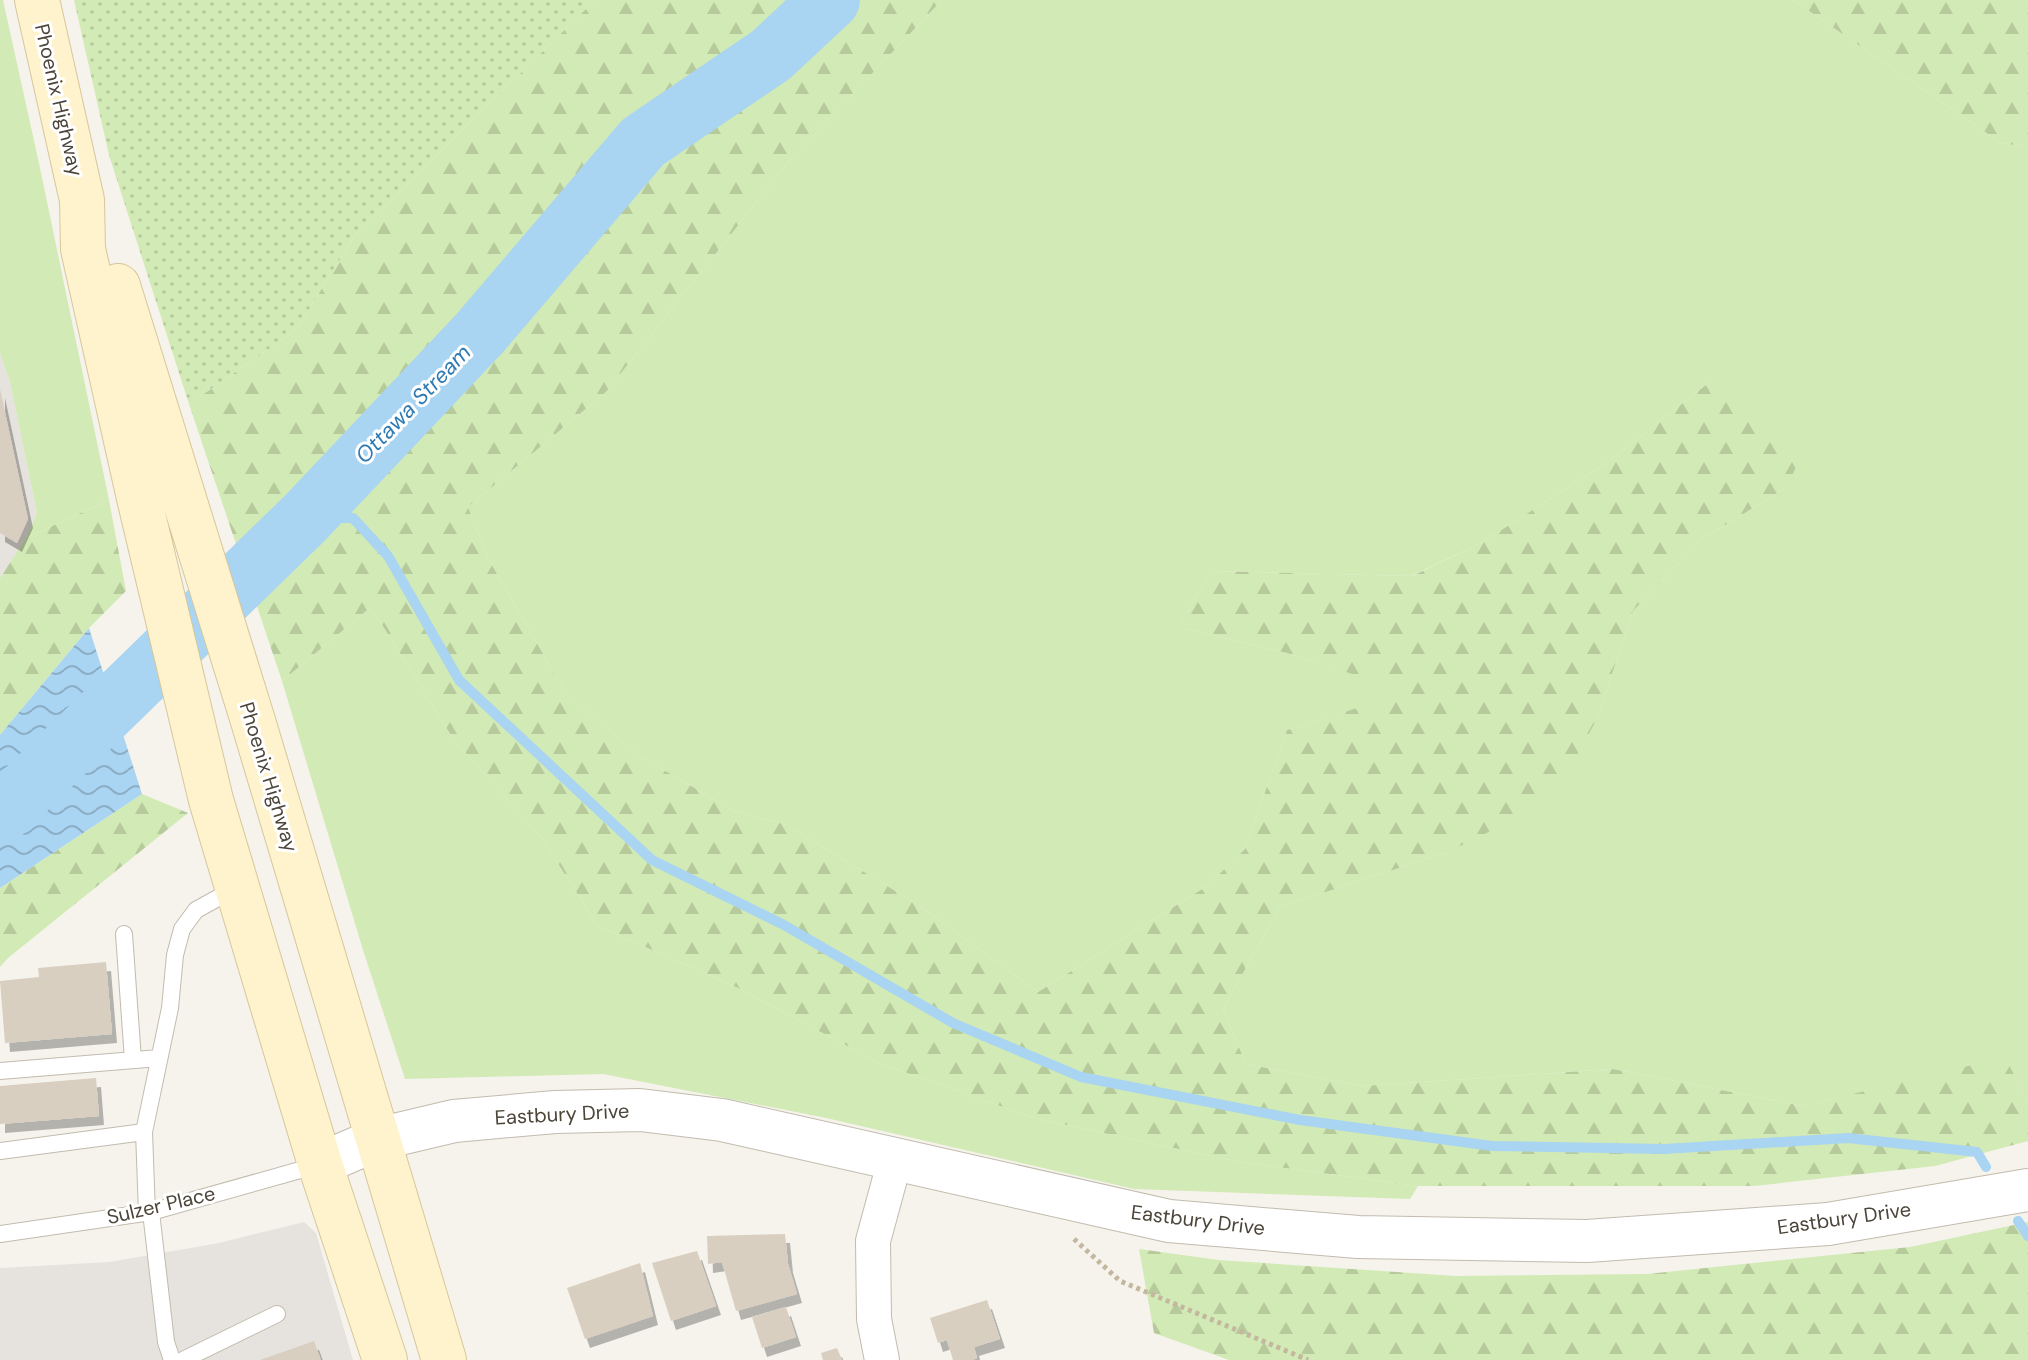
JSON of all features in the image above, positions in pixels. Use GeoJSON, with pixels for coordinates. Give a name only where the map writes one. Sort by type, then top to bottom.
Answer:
{"type":"FeatureCollection","features":[{"type":"Feature","properties":{"kind":"main road","name":"Phoenix Highway"},"geometry":{"type":"LineString","coordinates":[[37,0],[82,200],[104,239],[159,490],[211,800],[320,1164],[385,1360]]}},
{"type":"Feature","properties":{"kind":"main road","name":"Phoenix Highway"},"geometry":{"type":"LineString","coordinates":[[159,490],[253,721],[444,1360]]}},
{"type":"Feature","properties":{"kind":"street","name":"Eastbury Drive"},"geometry":{"type":"LineString","coordinates":[[320,1164],[378,1139],[454,1121],[555,1112],[640,1110],[722,1120],[1169,1221],[1358,1237],[1587,1241],[1813,1225],[2028,1190]]}},
{"type":"Feature","properties":{"kind":"street"},"geometry":{"type":"LineString","coordinates":[[882,1360],[874,1319],[873,1241],[895,1160]]}},
{"type":"Feature","properties":{"kind":"lane"},"geometry":{"type":"LineString","coordinates":[[172,1360],[166,1342],[149,1212],[144,1132],[170,1008],[175,955],[182,929],[196,910],[237,887]]}},
{"type":"Feature","properties":{"kind":"lane"},"geometry":{"type":"LineString","coordinates":[[124,934],[133,1060]]}},
{"type":"Feature","properties":{"kind":"lane"},"geometry":{"type":"LineString","coordinates":[[0,1071],[159,1058]]}},
{"type":"Feature","properties":{"kind":"lane"},"geometry":{"type":"LineString","coordinates":[[0,1151],[144,1132]]}},
{"type":"Feature","properties":{"kind":"lane","name":"Sulzer Place"},"geometry":{"type":"LineString","coordinates":[[0,1234],[149,1212],[320,1164]]}},
{"type":"Feature","properties":{"kind":"lane"},"geometry":{"type":"LineString","coordinates":[[183,1360],[277,1314]]}},
{"type":"Feature","properties":{"kind":"path"},"geometry":{"type":"LineString","coordinates":[[1074,1239],[1120,1281],[1308,1360]]}},
{"type":"Feature","properties":{"kind":"shaded area"},"geometry":{"type":"Polygon","coordinates":[[[0,353],[10,382],[37,513],[26,538],[0,578],[0,353]]]}},
{"type":"Feature","properties":{"kind":"shaded area"},"geometry":{"type":"Polygon","coordinates":[[[304,1222],[316,1233],[353,1360],[0,1360],[0,1268],[110,1262],[219,1243],[304,1222]]]}},
{"type":"Feature","properties":{"kind":"green space"},"geometry":{"type":"Polygon","coordinates":[[[0,0],[3,0],[40,168],[109,500],[26,538],[37,513],[10,382],[0,353],[0,0]]]}},
{"type":"Feature","properties":{"kind":"green space"},"geometry":{"type":"Polygon","coordinates":[[[74,0],[595,0],[355,235],[296,330],[189,404],[109,155],[74,0]]]}},
{"type":"Feature","properties":{"kind":"green space"},"geometry":{"type":"Polygon","coordinates":[[[595,0],[942,0],[790,160],[606,392],[468,507],[489,560],[565,692],[640,756],[734,811],[787,825],[920,906],[1038,992],[1207,886],[1245,849],[1287,730],[1408,692],[1287,653],[1178,627],[1212,571],[1412,576],[1481,543],[1608,462],[1711,381],[1800,459],[1786,488],[1702,539],[1633,611],[1597,719],[1551,801],[1448,852],[1280,907],[1223,1009],[1246,1064],[1362,1086],[1613,1069],[1803,1106],[2005,1057],[2028,1102],[2028,1141],[1935,1166],[1754,1186],[1418,1186],[1234,1161],[1034,1118],[879,1063],[738,988],[598,926],[541,837],[454,740],[371,607],[282,681],[189,404],[296,330],[355,235],[595,0]]]}},
{"type":"Feature","properties":{"kind":"green space"},"geometry":{"type":"Polygon","coordinates":[[[942,0],[1793,0],[2001,143],[2028,147],[2028,1102],[2005,1058],[1803,1106],[1613,1069],[1362,1086],[1246,1064],[1223,1009],[1280,907],[1448,852],[1597,719],[1633,611],[1702,539],[1786,488],[1711,381],[1608,462],[1481,543],[1411,576],[1212,571],[1178,627],[1287,653],[1410,692],[1287,730],[1245,849],[1207,886],[1038,992],[920,906],[787,825],[734,811],[640,756],[565,692],[489,560],[468,507],[606,392],[790,160],[942,0]]]}},
{"type":"Feature","properties":{"kind":"green space"},"geometry":{"type":"Polygon","coordinates":[[[1793,0],[2028,0],[2028,147],[2001,143],[1793,0]]]}},
{"type":"Feature","properties":{"kind":"green space"},"geometry":{"type":"Polygon","coordinates":[[[109,500],[126,591],[89,628],[0,735],[0,578],[26,538],[109,500]]]}},
{"type":"Feature","properties":{"kind":"green space"},"geometry":{"type":"Polygon","coordinates":[[[371,607],[454,740],[541,837],[598,926],[738,988],[879,1063],[1034,1118],[1234,1161],[1418,1186],[1410,1199],[1134,1189],[826,1118],[603,1074],[405,1079],[282,681],[371,607]]]}},
{"type":"Feature","properties":{"kind":"green space"},"geometry":{"type":"Polygon","coordinates":[[[142,794],[188,813],[0,967],[0,888],[142,794]]]}},
{"type":"Feature","properties":{"kind":"green space"},"geometry":{"type":"Polygon","coordinates":[[[2028,1222],[2028,1360],[1229,1360],[1154,1333],[1139,1249],[1219,1260],[1456,1276],[1647,1274],[1910,1247],[2028,1222]]]}},
{"type":"Feature","properties":{"kind":"water"},"geometry":{"type":"Polygon","coordinates":[[[89,628],[142,794],[0,888],[0,735],[89,628]]]}},
{"type":"Feature","properties":{"kind":"building"},"geometry":{"type":"Polygon","coordinates":[[[0,389],[28,519],[17,543],[0,533],[0,389]]]}},
{"type":"Feature","properties":{"kind":"building"},"geometry":{"type":"Polygon","coordinates":[[[106,962],[112,1034],[5,1043],[0,981],[39,977],[38,968],[106,962]]]}},
{"type":"Feature","properties":{"kind":"building"},"geometry":{"type":"Polygon","coordinates":[[[96,1078],[99,1116],[0,1124],[0,1086],[96,1078]]]}},
{"type":"Feature","properties":{"kind":"building"},"geometry":{"type":"Polygon","coordinates":[[[785,1234],[788,1264],[797,1294],[736,1311],[722,1262],[708,1264],[707,1236],[785,1234]]]}},
{"type":"Feature","properties":{"kind":"building"},"geometry":{"type":"Polygon","coordinates":[[[697,1251],[716,1306],[671,1321],[652,1263],[697,1251]]]}},
{"type":"Feature","properties":{"kind":"building"},"geometry":{"type":"Polygon","coordinates":[[[640,1263],[653,1316],[585,1339],[567,1288],[640,1263]]]}},
{"type":"Feature","properties":{"kind":"building"},"geometry":{"type":"Polygon","coordinates":[[[987,1300],[1000,1339],[974,1347],[977,1358],[953,1360],[947,1340],[938,1343],[930,1318],[987,1300]]]}},
{"type":"Feature","properties":{"kind":"building"},"geometry":{"type":"Polygon","coordinates":[[[786,1307],[796,1337],[762,1348],[752,1317],[786,1307]]]}},
{"type":"Feature","properties":{"kind":"building"},"geometry":{"type":"Polygon","coordinates":[[[314,1341],[321,1360],[260,1360],[314,1341]]]}},
{"type":"Feature","properties":{"kind":"building"},"geometry":{"type":"Polygon","coordinates":[[[837,1348],[842,1360],[823,1360],[821,1353],[837,1348]]]}},
{"type":"Feature","properties":{"kind":"waterway","name":"Ottawa Stream"},"geometry":{"type":"LineString","coordinates":[[0,815],[305,518],[479,334],[643,142],[771,55],[830,0]]}},
{"type":"Feature","properties":{"kind":"waterway"},"geometry":{"type":"LineString","coordinates":[[305,518],[353,518],[388,556],[459,680],[652,860],[784,925],[953,1023],[1081,1077],[1300,1120],[1492,1146],[1664,1149],[1848,1138],[1977,1152],[1986,1167]]}},
{"type":"Feature","properties":{"kind":"waterway"},"geometry":{"type":"LineString","coordinates":[[2018,1221],[2028,1236]]}}]}
